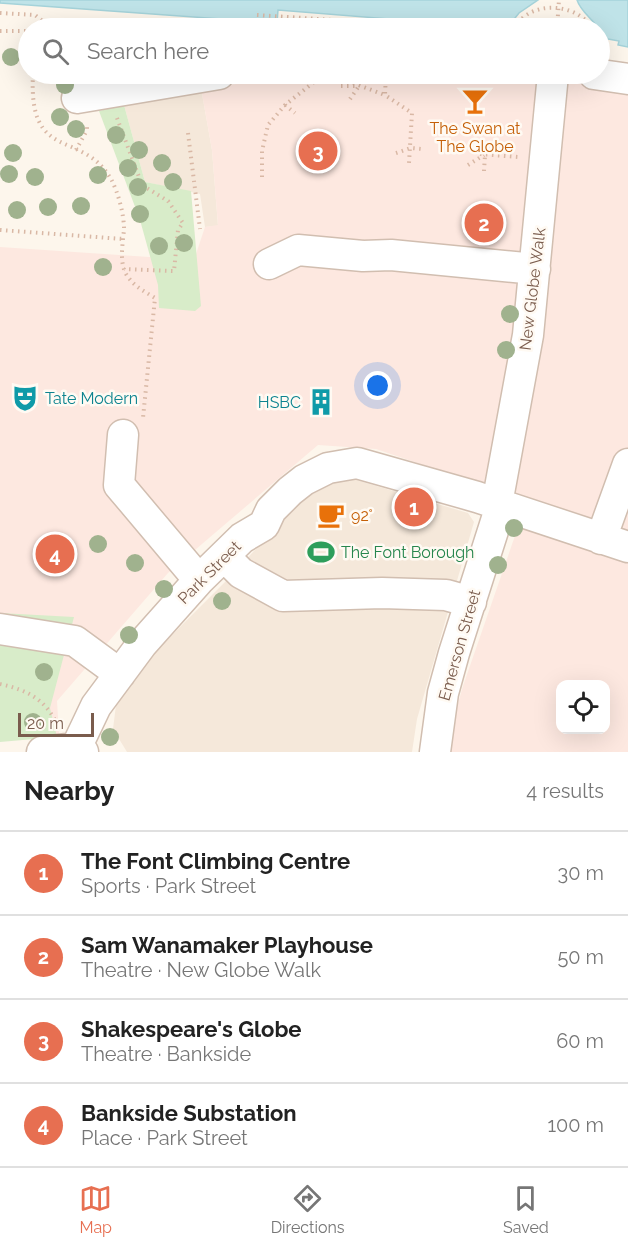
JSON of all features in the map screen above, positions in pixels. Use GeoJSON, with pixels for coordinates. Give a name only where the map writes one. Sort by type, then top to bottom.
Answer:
{"type":"FeatureCollection","features":[{"type":"Feature","properties":{"kind":"street"},"geometry":{"type":"LineString","coordinates":[[610,76],[628,79]]}},
{"type":"Feature","properties":{"kind":"street"},"geometry":{"type":"LineString","coordinates":[[100,95],[162,84]]}},
{"type":"Feature","properties":{"kind":"street","name":"New Globe Walk"},"geometry":{"type":"LineString","coordinates":[[499,504],[528,335],[552,84]]}},
{"type":"Feature","properties":{"kind":"street"},"geometry":{"type":"LineString","coordinates":[[269,264],[298,250],[535,269]]}},
{"type":"Feature","properties":{"kind":"street"},"geometry":{"type":"LineString","coordinates":[[133,428],[120,485],[199,580]]}},
{"type":"Feature","properties":{"kind":"street","name":"Park Street"},"geometry":{"type":"LineString","coordinates":[[80,750],[96,706],[142,644],[199,580],[236,556],[264,525],[271,510],[303,480],[328,468],[357,463],[499,504],[615,543]]}},
{"type":"Feature","properties":{"kind":"street"},"geometry":{"type":"LineString","coordinates":[[615,543],[628,464]]}},
{"type":"Feature","properties":{"kind":"street","name":"Emerson Street"},"geometry":{"type":"LineString","coordinates":[[435,752],[443,693],[497,518],[499,504]]}},
{"type":"Feature","properties":{"kind":"street"},"geometry":{"type":"LineString","coordinates":[[236,556],[283,596],[382,593],[446,596],[471,602]]}},
{"type":"Feature","properties":{"kind":"street"},"geometry":{"type":"LineString","coordinates":[[0,629],[75,641],[120,674]]}},
{"type":"Feature","properties":{"kind":"street"},"geometry":{"type":"LineString","coordinates":[[42,752],[80,750]]}},
{"type":"Feature","properties":{"kind":"path"},"geometry":{"type":"LineString","coordinates":[[557,18],[559,0]]}},
{"type":"Feature","properties":{"kind":"path"},"geometry":{"type":"LineString","coordinates":[[523,18],[537,9],[559,6],[578,13],[583,18]]}},
{"type":"Feature","properties":{"kind":"path"},"geometry":{"type":"LineString","coordinates":[[0,13],[35,15],[39,18]]}},
{"type":"Feature","properties":{"kind":"path"},"geometry":{"type":"LineString","coordinates":[[257,15],[303,18]]}},
{"type":"Feature","properties":{"kind":"path"},"geometry":{"type":"LineString","coordinates":[[0,31],[18,31]]}},
{"type":"Feature","properties":{"kind":"path"},"geometry":{"type":"LineString","coordinates":[[32,84],[36,115],[42,130],[101,166],[112,181],[123,219],[124,269],[138,288],[155,298],[133,428]]}},
{"type":"Feature","properties":{"kind":"path"},"geometry":{"type":"LineString","coordinates":[[262,177],[262,151],[268,125],[285,105],[311,84]]}},
{"type":"Feature","properties":{"kind":"path"},"geometry":{"type":"LineString","coordinates":[[354,84],[385,95],[412,113],[409,163]]}},
{"type":"Feature","properties":{"kind":"path"},"geometry":{"type":"LineString","coordinates":[[385,95],[386,84]]}},
{"type":"Feature","properties":{"kind":"path"},"geometry":{"type":"LineString","coordinates":[[341,86],[359,86]]}},
{"type":"Feature","properties":{"kind":"path"},"geometry":{"type":"LineString","coordinates":[[350,99],[359,86]]}},
{"type":"Feature","properties":{"kind":"path"},"geometry":{"type":"LineString","coordinates":[[100,95],[142,185],[168,201],[183,223],[178,230],[174,271],[124,269]]}},
{"type":"Feature","properties":{"kind":"path"},"geometry":{"type":"LineString","coordinates":[[285,105],[295,113]]}},
{"type":"Feature","properties":{"kind":"path"},"geometry":{"type":"LineString","coordinates":[[188,133],[200,228]]}},
{"type":"Feature","properties":{"kind":"path"},"geometry":{"type":"LineString","coordinates":[[396,153],[411,148],[422,149]]}},
{"type":"Feature","properties":{"kind":"path"},"geometry":{"type":"LineString","coordinates":[[468,165],[483,154],[517,157]]}},
{"type":"Feature","properties":{"kind":"path"},"geometry":{"type":"LineString","coordinates":[[483,154],[484,171]]}},
{"type":"Feature","properties":{"kind":"path"},"geometry":{"type":"LineString","coordinates":[[0,230],[123,239]]}},
{"type":"Feature","properties":{"kind":"path"},"geometry":{"type":"LineString","coordinates":[[0,684],[27,690],[50,708],[58,725],[80,750]]}},
{"type":"Feature","properties":{"kind":"shaded area"},"geometry":{"type":"Polygon","coordinates":[[[236,84],[628,85],[628,534],[376,449],[318,445],[168,573],[57,701],[59,734],[0,737],[0,247],[194,260],[205,227],[218,225],[212,150],[201,88],[236,84]]]}},
{"type":"Feature","properties":{"kind":"shaded area"},"geometry":{"type":"Polygon","coordinates":[[[201,88],[212,150],[218,226],[205,227],[200,194],[145,182],[124,105],[201,88]]]}},
{"type":"Feature","properties":{"kind":"shaded area"},"geometry":{"type":"Polygon","coordinates":[[[346,477],[468,513],[474,522],[417,719],[412,752],[127,752],[113,729],[116,705],[153,654],[233,574],[313,486],[346,477]]]}},
{"type":"Feature","properties":{"kind":"shaded area"},"geometry":{"type":"Polygon","coordinates":[[[518,527],[628,561],[628,752],[444,752],[463,686],[518,527]]]}},
{"type":"Feature","properties":{"kind":"green space"},"geometry":{"type":"Polygon","coordinates":[[[124,105],[145,182],[191,191],[201,306],[195,311],[159,308],[158,285],[140,220],[99,111],[124,105]]]}},
{"type":"Feature","properties":{"kind":"green space"},"geometry":{"type":"Polygon","coordinates":[[[0,613],[74,617],[50,708],[57,737],[0,742],[0,613]]]}},
{"type":"Feature","properties":{"kind":"water"},"geometry":{"type":"Polygon","coordinates":[[[0,0],[538,0],[515,18],[377,18],[278,10],[277,18],[208,18],[0,3],[0,0]]]}},
{"type":"Feature","properties":{"kind":"water"},"geometry":{"type":"Polygon","coordinates":[[[577,0],[628,0],[628,47],[618,45],[619,41],[610,39],[610,18],[590,18],[577,0]]]}},
{"type":"Feature","properties":{"kind":"place","name":"The Swan at The Globe"},"geometry":{"type":"Point","coordinates":[475,101]}},
{"type":"Feature","properties":{"kind":"place","name":"Shakespeare's Globe"},"geometry":{"type":"Point","coordinates":[318,151]}},
{"type":"Feature","properties":{"kind":"place","name":"Sam Wanamaker Playhouse"},"geometry":{"type":"Point","coordinates":[484,223]}},
{"type":"Feature","properties":{"kind":"place","name":"Tate Modern"},"geometry":{"type":"Point","coordinates":[25,398]}},
{"type":"Feature","properties":{"kind":"place","name":"HSBC"},"geometry":{"type":"Point","coordinates":[321,402]}},
{"type":"Feature","properties":{"kind":"place","name":"The Font Climbing Centre"},"geometry":{"type":"Point","coordinates":[414,507]}},
{"type":"Feature","properties":{"kind":"place","name":"92°"},"geometry":{"type":"Point","coordinates":[331,515]}},
{"type":"Feature","properties":{"kind":"place","name":"The Font Borough"},"geometry":{"type":"Point","coordinates":[321,552]}},
{"type":"Feature","properties":{"kind":"place","name":"Bankside Substation"},"geometry":{"type":"Point","coordinates":[55,554]}}]}
